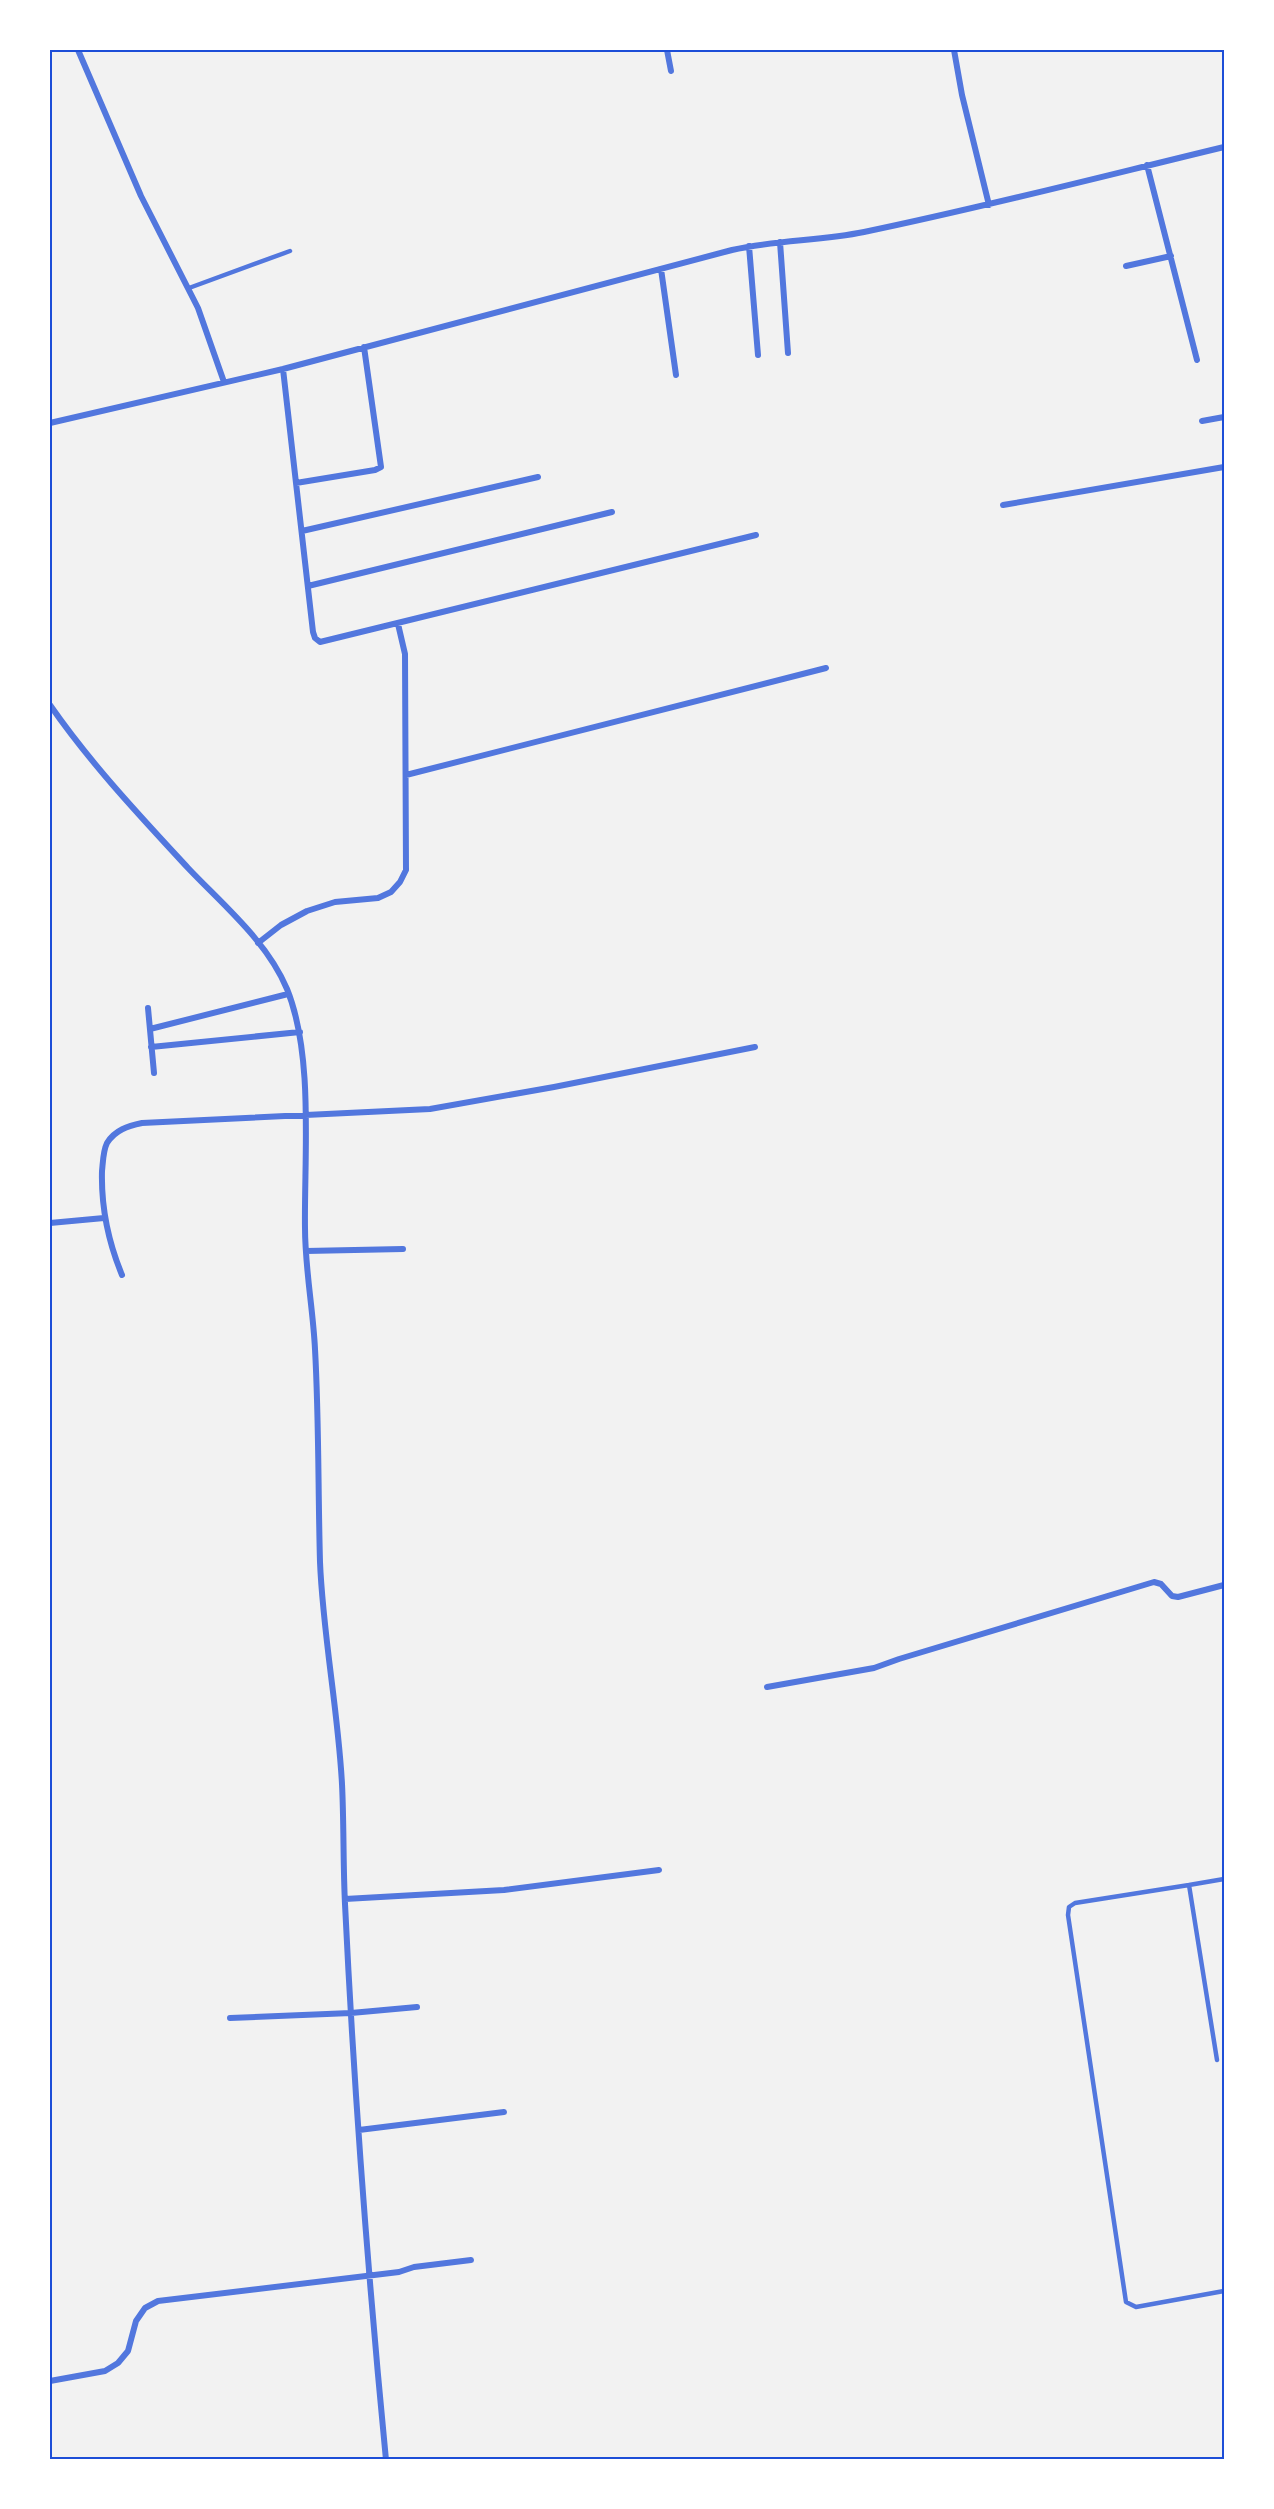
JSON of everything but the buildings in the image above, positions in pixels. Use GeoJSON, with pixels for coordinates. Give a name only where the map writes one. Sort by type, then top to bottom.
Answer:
{"type":"FeatureCollection","features":[{"type":"Feature","properties":{"kind":"street"},"geometry":{"type":"LineString","coordinates":[[78,50],[141,196],[198,308],[224,382]]}},
{"type":"Feature","properties":{"kind":"street"},"geometry":{"type":"LineString","coordinates":[[667,50],[671,71]]}},
{"type":"Feature","properties":{"kind":"street"},"geometry":{"type":"LineString","coordinates":[[954,50],[962,95],[989,205]]}},
{"type":"Feature","properties":{"kind":"street"},"geometry":{"type":"LineString","coordinates":[[50,423],[283,369],[749,246],[833,238],[989,205],[1224,147]]}},
{"type":"Feature","properties":{"kind":"street"},"geometry":{"type":"LineString","coordinates":[[1147,165],[1197,360]]}},
{"type":"Feature","properties":{"kind":"street"},"geometry":{"type":"LineString","coordinates":[[780,242],[788,353]]}},
{"type":"Feature","properties":{"kind":"street"},"geometry":{"type":"LineString","coordinates":[[749,246],[758,355]]}},
{"type":"Feature","properties":{"kind":"street"},"geometry":{"type":"LineString","coordinates":[[1126,266],[1171,256]]}},
{"type":"Feature","properties":{"kind":"street"},"geometry":{"type":"LineString","coordinates":[[661,269],[676,375]]}},
{"type":"Feature","properties":{"kind":"street"},"geometry":{"type":"LineString","coordinates":[[296,483],[381,466],[364,347]]}},
{"type":"Feature","properties":{"kind":"street"},"geometry":{"type":"LineString","coordinates":[[283,369],[315,638],[320,642],[756,535]]}},
{"type":"Feature","properties":{"kind":"street"},"geometry":{"type":"LineString","coordinates":[[1202,421],[1224,417]]}},
{"type":"Feature","properties":{"kind":"street"},"geometry":{"type":"LineString","coordinates":[[1003,505],[1224,467]]}},
{"type":"Feature","properties":{"kind":"street"},"geometry":{"type":"LineString","coordinates":[[302,531],[538,477]]}},
{"type":"Feature","properties":{"kind":"street"},"geometry":{"type":"LineString","coordinates":[[308,586],[612,512]]}},
{"type":"Feature","properties":{"kind":"street"},"geometry":{"type":"LineString","coordinates":[[258,943],[281,925],[307,911],[335,902],[378,898],[391,892],[400,882],[406,870],[403,673],[405,654],[398,624]]}},
{"type":"Feature","properties":{"kind":"street"},"geometry":{"type":"LineString","coordinates":[[406,775],[826,668]]}},
{"type":"Feature","properties":{"kind":"street"},"geometry":{"type":"LineString","coordinates":[[50,705],[79,746],[121,796],[258,943],[271,960],[288,994],[300,1032],[306,1251],[315,1342],[320,1566],[340,1763],[351,2013],[368,2276],[386,2460]]}},
{"type":"Feature","properties":{"kind":"street"},"geometry":{"type":"LineString","coordinates":[[150,1029],[288,994]]}},
{"type":"Feature","properties":{"kind":"street"},"geometry":{"type":"LineString","coordinates":[[148,1008],[154,1073]]}},
{"type":"Feature","properties":{"kind":"street"},"geometry":{"type":"LineString","coordinates":[[152,1047],[300,1032]]}},
{"type":"Feature","properties":{"kind":"street"},"geometry":{"type":"LineString","coordinates":[[122,1275],[111,1247],[104,1218],[103,1158],[106,1144],[115,1133],[128,1126],[142,1123],[304,1117],[454,1105],[754,1047]]}},
{"type":"Feature","properties":{"kind":"street"},"geometry":{"type":"LineString","coordinates":[[50,1223],[104,1218]]}},
{"type":"Feature","properties":{"kind":"street"},"geometry":{"type":"LineString","coordinates":[[306,1251],[403,1249]]}},
{"type":"Feature","properties":{"kind":"street"},"geometry":{"type":"LineString","coordinates":[[767,1687],[881,1666],[910,1655],[1154,1582],[1161,1584],[1172,1596],[1178,1597],[1224,1585]]}},
{"type":"Feature","properties":{"kind":"street"},"geometry":{"type":"LineString","coordinates":[[345,1899],[504,1890],[659,1870]]}},
{"type":"Feature","properties":{"kind":"street"},"geometry":{"type":"LineString","coordinates":[[230,2018],[351,2013],[417,2007]]}},
{"type":"Feature","properties":{"kind":"street"},"geometry":{"type":"LineString","coordinates":[[359,2130],[504,2112]]}},
{"type":"Feature","properties":{"kind":"street"},"geometry":{"type":"LineString","coordinates":[[50,2381],[105,2371],[118,2363],[128,2350],[136,2321],[145,2308],[158,2301],[368,2276],[471,2260]]}},
{"type":"Feature","properties":{"kind":"lane"},"geometry":{"type":"LineString","coordinates":[[189,288],[290,251]]}},
{"type":"Feature","properties":{"kind":"lane"},"geometry":{"type":"LineString","coordinates":[[1224,1879],[1075,1903],[1070,1907],[1068,1915],[1126,2302],[1136,2307],[1224,2291]]}},
{"type":"Feature","properties":{"kind":"lane"},"geometry":{"type":"LineString","coordinates":[[1189,1885],[1217,2060]]}}]}
